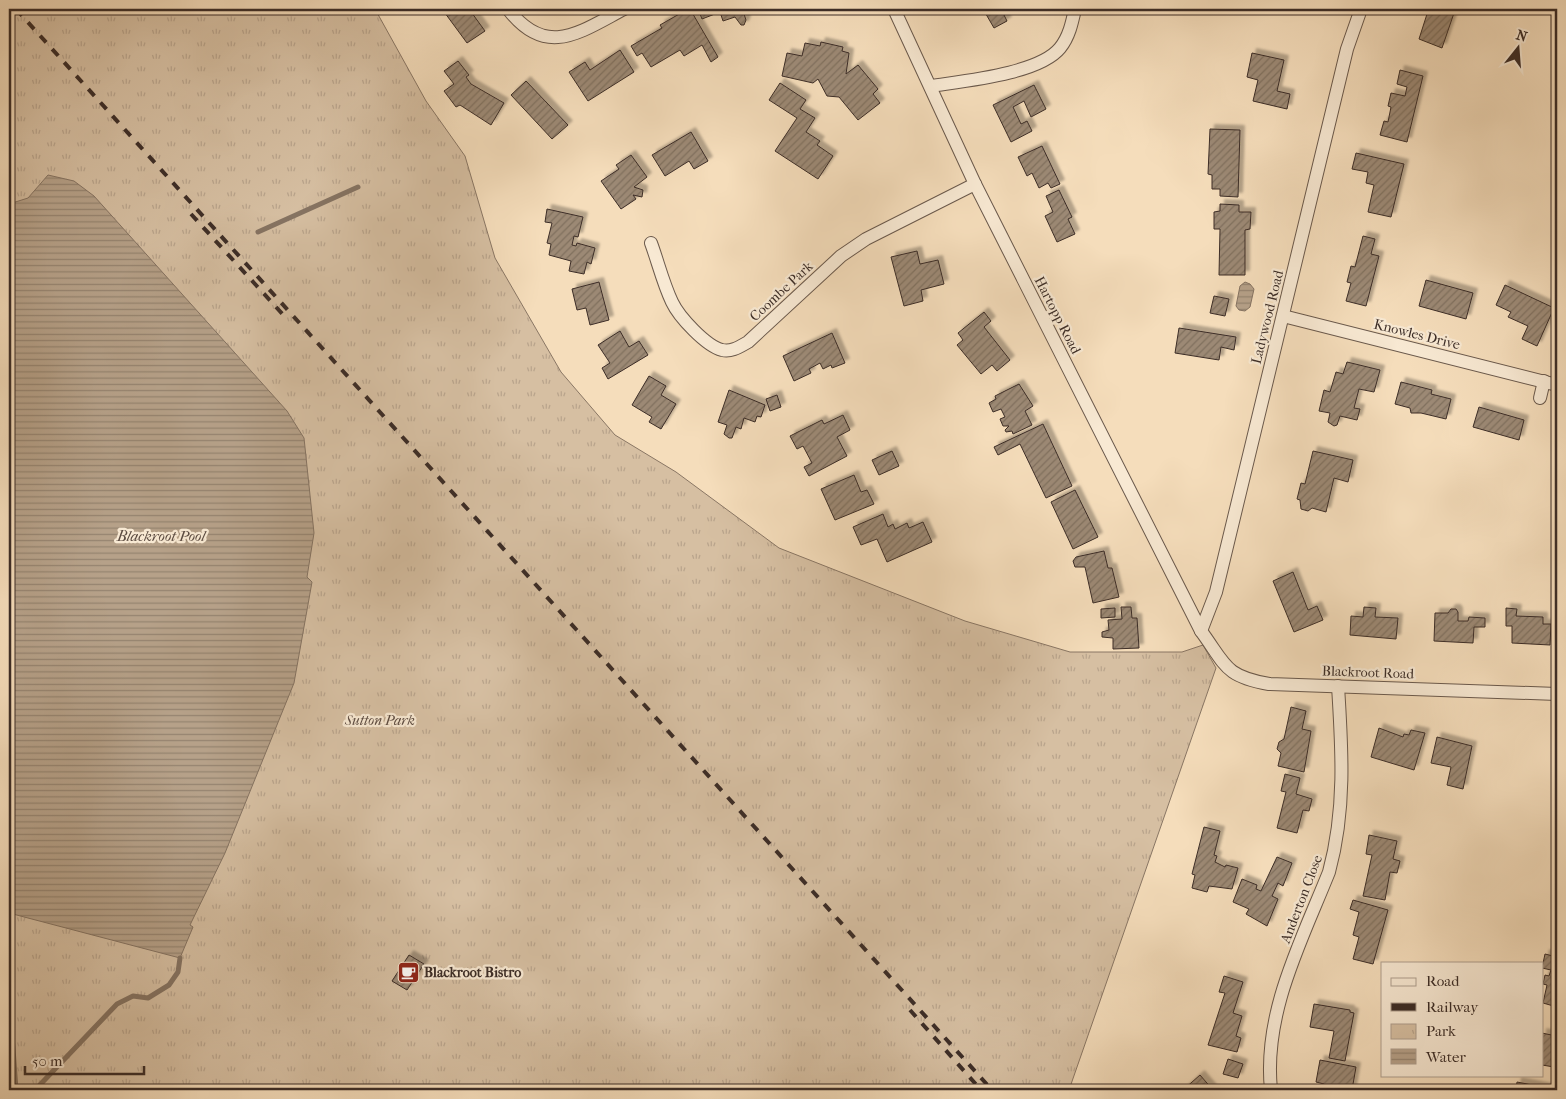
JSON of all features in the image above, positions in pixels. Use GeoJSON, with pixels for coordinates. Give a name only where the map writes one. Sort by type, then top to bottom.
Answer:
{"type":"FeatureCollection","features":[{"type":"Feature","properties":{"kind":"street"},"geometry":{"type":"LineString","coordinates":[[508,9],[521,26],[535,33],[563,38],[575,35],[624,9]]}},
{"type":"Feature","properties":{"kind":"street","name":"Hartopp Road"},"geometry":{"type":"LineString","coordinates":[[894,9],[975,184],[1201,631]]}},
{"type":"Feature","properties":{"kind":"street"},"geometry":{"type":"LineString","coordinates":[[931,86],[1003,73],[1045,60],[1060,48],[1069,34],[1075,9]]}},
{"type":"Feature","properties":{"kind":"street","name":"Ladywood Road"},"geometry":{"type":"LineString","coordinates":[[1201,631],[1216,592],[1347,49],[1361,9]]}},
{"type":"Feature","properties":{"kind":"street","name":"Coombe Park"},"geometry":{"type":"LineString","coordinates":[[651,242],[672,302],[683,318],[711,345],[723,350],[735,350],[748,342],[847,252],[866,239],[975,184]]}},
{"type":"Feature","properties":{"kind":"street","name":"Knowles Drive"},"geometry":{"type":"LineString","coordinates":[[1283,316],[1557,384]]}},
{"type":"Feature","properties":{"kind":"street"},"geometry":{"type":"LineString","coordinates":[[1540,398],[1544,381]]}},
{"type":"Feature","properties":{"kind":"street","name":"Blackroot Road"},"geometry":{"type":"LineString","coordinates":[[1201,631],[1232,673],[1246,680],[1269,684],[1557,694]]}},
{"type":"Feature","properties":{"kind":"street","name":"Anderton Close"},"geometry":{"type":"LineString","coordinates":[[1271,1090],[1271,1044],[1280,996],[1329,872],[1335,852],[1342,788],[1338,686]]}},
{"type":"Feature","properties":{"kind":"green space","name":"Sutton Park"},"geometry":{"type":"Polygon","coordinates":[[[9,9],[375,9],[426,101],[465,156],[495,258],[561,372],[615,435],[676,472],[779,548],[965,621],[1070,652],[1182,652],[1203,645],[1216,668],[1069,1090],[9,1090],[9,9]]]}},
{"type":"Feature","properties":{"kind":"water","name":"Blackroot Pool"},"geometry":{"type":"Polygon","coordinates":[[[48,175],[74,181],[94,196],[287,411],[304,438],[314,533],[307,577],[312,582],[294,683],[225,853],[190,925],[193,927],[180,958],[9,913],[9,204],[28,198],[48,175]]]}},
{"type":"Feature","properties":{"kind":"water"},"geometry":{"type":"Polygon","coordinates":[[[1245,282],[1254,289],[1250,307],[1245,311],[1239,310],[1236,306],[1240,286],[1245,282]]]}},
{"type":"Feature","properties":{"kind":"building"},"geometry":{"type":"Polygon","coordinates":[[[442,9],[469,9],[485,31],[467,43],[442,9]]]}},
{"type":"Feature","properties":{"kind":"building"},"geometry":{"type":"Polygon","coordinates":[[[690,9],[718,57],[711,62],[702,45],[684,56],[680,50],[651,67],[642,53],[637,56],[631,46],[662,28],[660,25],[690,9]]]}},
{"type":"Feature","properties":{"kind":"building"},"geometry":{"type":"Polygon","coordinates":[[[698,9],[759,9],[744,14],[746,20],[744,25],[741,25],[735,17],[723,21],[720,12],[702,19],[698,9]]]}},
{"type":"Feature","properties":{"kind":"building"},"geometry":{"type":"Polygon","coordinates":[[[983,9],[1016,9],[1004,15],[1007,21],[994,28],[983,9]]]}},
{"type":"Feature","properties":{"kind":"building"},"geometry":{"type":"Polygon","coordinates":[[[1421,9],[1441,9],[1454,13],[1442,48],[1419,39],[1427,14],[1420,12],[1421,9]]]}},
{"type":"Feature","properties":{"kind":"building"},"geometry":{"type":"Polygon","coordinates":[[[821,42],[843,47],[842,51],[849,53],[846,74],[858,65],[878,89],[873,94],[880,103],[858,120],[839,97],[827,96],[818,79],[813,83],[782,76],[787,53],[802,56],[805,43],[820,46],[821,42]]]}},
{"type":"Feature","properties":{"kind":"building"},"geometry":{"type":"Polygon","coordinates":[[[620,50],[634,72],[588,101],[569,72],[585,62],[590,70],[620,50]]]}},
{"type":"Feature","properties":{"kind":"building"},"geometry":{"type":"Polygon","coordinates":[[[1252,53],[1284,60],[1277,91],[1290,94],[1287,109],[1253,101],[1258,80],[1247,77],[1252,53]]]}},
{"type":"Feature","properties":{"kind":"building"},"geometry":{"type":"Polygon","coordinates":[[[458,61],[469,75],[466,77],[471,84],[504,103],[491,125],[460,105],[456,107],[444,91],[454,84],[444,71],[458,61]]]}},
{"type":"Feature","properties":{"kind":"building"},"geometry":{"type":"Polygon","coordinates":[[[1400,70],[1423,76],[1407,142],[1380,135],[1384,121],[1388,122],[1391,107],[1388,106],[1391,93],[1405,96],[1407,87],[1397,84],[1400,70]]]}},
{"type":"Feature","properties":{"kind":"building"},"geometry":{"type":"Polygon","coordinates":[[[526,81],[568,125],[552,139],[511,95],[526,81]]]}},
{"type":"Feature","properties":{"kind":"building"},"geometry":{"type":"Polygon","coordinates":[[[780,83],[806,100],[800,109],[815,118],[806,132],[820,141],[817,145],[833,156],[818,179],[775,151],[797,118],[769,100],[780,83]]]}},
{"type":"Feature","properties":{"kind":"building"},"geometry":{"type":"Polygon","coordinates":[[[1034,85],[1046,109],[1031,117],[1024,101],[1013,107],[1021,124],[1027,121],[1032,131],[1011,142],[993,105],[1034,85]]]}},
{"type":"Feature","properties":{"kind":"building"},"geometry":{"type":"Polygon","coordinates":[[[1210,129],[1240,130],[1238,197],[1220,196],[1220,189],[1212,189],[1212,175],[1208,174],[1210,129]]]}},
{"type":"Feature","properties":{"kind":"building"},"geometry":{"type":"Polygon","coordinates":[[[691,132],[708,161],[694,169],[689,161],[665,176],[652,155],[691,132]]]}},
{"type":"Feature","properties":{"kind":"building"},"geometry":{"type":"Polygon","coordinates":[[[1042,146],[1060,184],[1051,188],[1048,183],[1039,188],[1032,173],[1027,176],[1018,157],[1042,146]]]}},
{"type":"Feature","properties":{"kind":"building"},"geometry":{"type":"Polygon","coordinates":[[[1356,153],[1404,164],[1391,217],[1368,212],[1374,185],[1366,183],[1368,172],[1352,169],[1356,153]]]}},
{"type":"Feature","properties":{"kind":"building"},"geometry":{"type":"Polygon","coordinates":[[[631,155],[647,177],[634,187],[643,190],[642,197],[633,195],[636,199],[621,209],[601,181],[619,169],[616,165],[631,155]]]}},
{"type":"Feature","properties":{"kind":"building"},"geometry":{"type":"Polygon","coordinates":[[[1059,190],[1072,217],[1068,219],[1075,234],[1057,242],[1045,216],[1053,212],[1046,196],[1059,190]]]}},
{"type":"Feature","properties":{"kind":"building"},"geometry":{"type":"Polygon","coordinates":[[[1220,204],[1239,205],[1239,212],[1251,212],[1250,229],[1245,230],[1245,275],[1219,275],[1220,229],[1214,229],[1214,212],[1220,211],[1220,204]]]}},
{"type":"Feature","properties":{"kind":"building"},"geometry":{"type":"Polygon","coordinates":[[[547,209],[583,217],[578,237],[574,236],[572,245],[576,246],[577,243],[595,248],[591,264],[587,262],[584,274],[569,271],[571,261],[549,255],[551,244],[547,243],[552,223],[545,222],[547,209]]]}},
{"type":"Feature","properties":{"kind":"building"},"geometry":{"type":"Polygon","coordinates":[[[1363,236],[1375,239],[1371,254],[1379,256],[1366,306],[1346,301],[1351,283],[1347,282],[1351,266],[1355,267],[1363,236]]]}},
{"type":"Feature","properties":{"kind":"building"},"geometry":{"type":"Polygon","coordinates":[[[917,251],[920,264],[938,260],[944,284],[921,290],[923,301],[904,306],[891,257],[917,251]]]}},
{"type":"Feature","properties":{"kind":"building"},"geometry":{"type":"Polygon","coordinates":[[[1426,280],[1473,293],[1466,319],[1419,306],[1426,280]]]}},
{"type":"Feature","properties":{"kind":"building"},"geometry":{"type":"Polygon","coordinates":[[[599,282],[609,320],[590,325],[586,308],[577,310],[572,289],[599,282]]]}},
{"type":"Feature","properties":{"kind":"building"},"geometry":{"type":"Polygon","coordinates":[[[1505,285],[1554,308],[1537,346],[1522,339],[1528,326],[1508,317],[1511,312],[1496,305],[1505,285]]]}},
{"type":"Feature","properties":{"kind":"building"},"geometry":{"type":"Polygon","coordinates":[[[1214,296],[1229,299],[1225,316],[1210,313],[1214,296]]]}},
{"type":"Feature","properties":{"kind":"building"},"geometry":{"type":"Polygon","coordinates":[[[984,312],[991,321],[984,327],[1010,360],[997,371],[992,365],[981,374],[957,345],[963,340],[958,333],[984,312]]]}},
{"type":"Feature","properties":{"kind":"building"},"geometry":{"type":"Polygon","coordinates":[[[1179,328],[1236,337],[1234,350],[1221,347],[1219,360],[1175,353],[1179,328]]]}},
{"type":"Feature","properties":{"kind":"building"},"geometry":{"type":"Polygon","coordinates":[[[620,331],[629,347],[639,341],[648,355],[608,379],[602,368],[610,363],[598,345],[620,331]]]}},
{"type":"Feature","properties":{"kind":"building"},"geometry":{"type":"Polygon","coordinates":[[[832,333],[845,363],[832,368],[831,365],[823,369],[820,363],[809,369],[811,373],[794,381],[783,356],[832,333]]]}},
{"type":"Feature","properties":{"kind":"building"},"geometry":{"type":"Polygon","coordinates":[[[1347,362],[1380,370],[1374,392],[1359,389],[1354,408],[1360,409],[1357,420],[1340,416],[1337,425],[1334,426],[1328,422],[1330,413],[1319,411],[1324,390],[1330,392],[1336,372],[1343,374],[1347,362]]]}},
{"type":"Feature","properties":{"kind":"building"},"geometry":{"type":"Polygon","coordinates":[[[649,376],[666,386],[661,395],[676,404],[661,429],[649,422],[652,417],[632,405],[649,376]]]}},
{"type":"Feature","properties":{"kind":"building"},"geometry":{"type":"Polygon","coordinates":[[[1401,382],[1432,390],[1431,394],[1451,399],[1446,419],[1421,413],[1411,413],[1410,408],[1395,404],[1401,382]]]}},
{"type":"Feature","properties":{"kind":"building"},"geometry":{"type":"Polygon","coordinates":[[[1019,384],[1033,406],[1025,411],[1032,425],[1013,434],[1012,431],[1006,432],[1005,430],[1009,426],[1003,426],[1000,419],[1005,417],[1001,409],[993,412],[989,403],[996,399],[995,396],[1019,384]]]}},
{"type":"Feature","properties":{"kind":"building"},"geometry":{"type":"Polygon","coordinates":[[[729,390],[765,405],[761,417],[757,416],[755,422],[744,418],[741,429],[736,427],[732,438],[724,434],[727,425],[718,422],[729,390]]]}},
{"type":"Feature","properties":{"kind":"building"},"geometry":{"type":"Polygon","coordinates":[[[777,395],[781,407],[770,411],[766,399],[777,395]]]}},
{"type":"Feature","properties":{"kind":"building"},"geometry":{"type":"Polygon","coordinates":[[[1479,407],[1524,420],[1519,440],[1473,427],[1479,407]]]}},
{"type":"Feature","properties":{"kind":"building"},"geometry":{"type":"Polygon","coordinates":[[[843,415],[850,430],[837,437],[847,456],[809,476],[804,467],[812,463],[803,446],[797,449],[790,436],[822,420],[824,424],[843,415]]]}},
{"type":"Feature","properties":{"kind":"building"},"geometry":{"type":"Polygon","coordinates":[[[1043,424],[1072,486],[1046,498],[1020,444],[998,455],[994,447],[1043,424]]]}},
{"type":"Feature","properties":{"kind":"building"},"geometry":{"type":"Polygon","coordinates":[[[892,451],[899,466],[879,475],[872,460],[892,451]]]}},
{"type":"Feature","properties":{"kind":"building"},"geometry":{"type":"Polygon","coordinates":[[[1313,451],[1353,460],[1348,482],[1334,478],[1326,512],[1312,508],[1308,511],[1301,509],[1300,500],[1297,499],[1301,483],[1305,484],[1313,451]]]}},
{"type":"Feature","properties":{"kind":"building"},"geometry":{"type":"Polygon","coordinates":[[[854,475],[861,492],[867,490],[874,504],[835,520],[821,489],[854,475]]]}},
{"type":"Feature","properties":{"kind":"building"},"geometry":{"type":"Polygon","coordinates":[[[1075,490],[1098,537],[1073,549],[1051,502],[1075,490]]]}},
{"type":"Feature","properties":{"kind":"building"},"geometry":{"type":"Polygon","coordinates":[[[883,514],[888,527],[893,524],[895,529],[907,523],[909,528],[923,522],[932,542],[887,562],[877,539],[861,545],[853,527],[883,514]]]}},
{"type":"Feature","properties":{"kind":"building"},"geometry":{"type":"Polygon","coordinates":[[[1104,551],[1108,568],[1112,568],[1119,597],[1093,603],[1085,567],[1075,567],[1073,561],[1076,557],[1104,551]]]}},
{"type":"Feature","properties":{"kind":"building"},"geometry":{"type":"Polygon","coordinates":[[[1293,572],[1308,610],[1317,606],[1323,620],[1294,632],[1273,581],[1293,572]]]}},
{"type":"Feature","properties":{"kind":"building"},"geometry":{"type":"Polygon","coordinates":[[[1121,607],[1131,607],[1132,618],[1137,618],[1139,648],[1113,649],[1113,638],[1102,637],[1102,632],[1109,630],[1108,620],[1122,619],[1121,607]]]}},
{"type":"Feature","properties":{"kind":"building"},"geometry":{"type":"Polygon","coordinates":[[[1364,607],[1376,608],[1375,617],[1398,618],[1396,639],[1350,635],[1351,616],[1363,617],[1364,607]]]}},
{"type":"Feature","properties":{"kind":"building"},"geometry":{"type":"Polygon","coordinates":[[[1115,608],[1115,617],[1101,618],[1101,609],[1115,608]]]}},
{"type":"Feature","properties":{"kind":"building"},"geometry":{"type":"Polygon","coordinates":[[[1506,608],[1517,609],[1516,616],[1543,617],[1543,624],[1551,624],[1550,645],[1512,643],[1512,626],[1506,626],[1506,608]]]}},
{"type":"Feature","properties":{"kind":"building"},"geometry":{"type":"Polygon","coordinates":[[[1451,609],[1456,609],[1458,612],[1458,621],[1468,621],[1469,617],[1485,618],[1485,627],[1474,627],[1473,643],[1434,641],[1435,613],[1448,613],[1451,609]]]}},
{"type":"Feature","properties":{"kind":"building"},"geometry":{"type":"Polygon","coordinates":[[[1291,707],[1306,711],[1302,729],[1311,731],[1304,772],[1278,766],[1281,753],[1277,749],[1279,742],[1284,739],[1291,707]]]}},
{"type":"Feature","properties":{"kind":"building"},"geometry":{"type":"Polygon","coordinates":[[[1379,728],[1403,737],[1404,734],[1409,735],[1411,730],[1425,733],[1414,770],[1371,757],[1379,728]]]}},
{"type":"Feature","properties":{"kind":"building"},"geometry":{"type":"Polygon","coordinates":[[[1437,737],[1472,746],[1463,789],[1447,785],[1451,767],[1431,763],[1437,737]]]}},
{"type":"Feature","properties":{"kind":"building"},"geometry":{"type":"Polygon","coordinates":[[[1285,774],[1300,778],[1296,794],[1312,799],[1309,811],[1303,810],[1297,833],[1277,828],[1286,792],[1281,791],[1285,774]]]}},
{"type":"Feature","properties":{"kind":"building"},"geometry":{"type":"Polygon","coordinates":[[[1204,827],[1220,831],[1214,855],[1217,856],[1215,862],[1225,867],[1226,865],[1238,868],[1232,889],[1209,886],[1207,892],[1192,888],[1195,875],[1192,874],[1204,827]]]}},
{"type":"Feature","properties":{"kind":"building"},"geometry":{"type":"Polygon","coordinates":[[[1369,835],[1397,841],[1393,859],[1400,861],[1397,873],[1390,872],[1385,900],[1363,896],[1372,855],[1366,854],[1369,835]]]}},
{"type":"Feature","properties":{"kind":"building"},"geometry":{"type":"Polygon","coordinates":[[[1277,857],[1292,863],[1283,886],[1278,883],[1272,896],[1278,899],[1267,926],[1246,914],[1249,909],[1233,902],[1242,879],[1257,885],[1256,889],[1261,891],[1277,857]]]}},
{"type":"Feature","properties":{"kind":"building"},"geometry":{"type":"Polygon","coordinates":[[[1353,900],[1388,910],[1373,964],[1353,959],[1359,937],[1353,935],[1359,912],[1350,909],[1353,900]]]}},
{"type":"Feature","properties":{"kind":"building"},"geometry":{"type":"Polygon","coordinates":[[[1545,954],[1557,957],[1557,1007],[1544,1003],[1547,985],[1544,984],[1544,980],[1545,975],[1549,976],[1551,970],[1544,968],[1545,954]]]}},
{"type":"Feature","properties":{"kind":"building","name":"Blackroot Bistro"},"geometry":{"type":"Polygon","coordinates":[[[409,955],[424,964],[407,990],[392,981],[409,955]]]}},
{"type":"Feature","properties":{"kind":"building"},"geometry":{"type":"Polygon","coordinates":[[[1224,976],[1243,982],[1233,1013],[1242,1016],[1236,1036],[1241,1038],[1237,1052],[1208,1045],[1225,993],[1219,992],[1224,976]]]}},
{"type":"Feature","properties":{"kind":"building"},"geometry":{"type":"Polygon","coordinates":[[[1314,1004],[1350,1010],[1350,1012],[1354,1013],[1345,1061],[1329,1058],[1334,1031],[1310,1027],[1314,1004]]]}},
{"type":"Feature","properties":{"kind":"building"},"geometry":{"type":"Polygon","coordinates":[[[1544,1033],[1556,1036],[1554,1046],[1557,1047],[1557,1052],[1554,1067],[1544,1065],[1544,1033]]]}},
{"type":"Feature","properties":{"kind":"building"},"geometry":{"type":"Polygon","coordinates":[[[1228,1059],[1243,1064],[1238,1078],[1223,1074],[1228,1059]]]}},
{"type":"Feature","properties":{"kind":"building"},"geometry":{"type":"Polygon","coordinates":[[[1320,1060],[1356,1067],[1352,1090],[1323,1090],[1324,1084],[1316,1082],[1320,1060]]]}},
{"type":"Feature","properties":{"kind":"building"},"geometry":{"type":"Polygon","coordinates":[[[1200,1075],[1213,1090],[1183,1090],[1200,1075]]]}},
{"type":"Feature","properties":{"kind":"building"},"geometry":{"type":"Polygon","coordinates":[[[1517,1082],[1553,1089],[1553,1090],[1516,1090],[1517,1082]]]}},
{"type":"Feature","properties":{"kind":"waterway"},"geometry":{"type":"LineString","coordinates":[[258,232],[358,187]]}},
{"type":"Feature","properties":{"kind":"waterway"},"geometry":{"type":"LineString","coordinates":[[35,1090],[117,1004],[133,996],[148,998],[169,985],[178,972],[180,958]]}},
{"type":"Feature","properties":{"kind":"waterway"},"geometry":{"type":"LineString","coordinates":[[9,1016],[11,1021],[16,1090]]}},
{"type":"Feature","properties":{"kind":"railway"},"geometry":{"type":"LineString","coordinates":[[16,9],[992,1090]]}},
{"type":"Feature","properties":{"kind":"railway"},"geometry":{"type":"LineString","coordinates":[[191,214],[287,319]]}},
{"type":"Feature","properties":{"kind":"railway"},"geometry":{"type":"LineString","coordinates":[[910,1010],[981,1090]]}},
{"type":"Feature","properties":{"kind":"place","name":"Blackroot Bistro"},"geometry":{"type":"Point","coordinates":[408,972]}}]}
